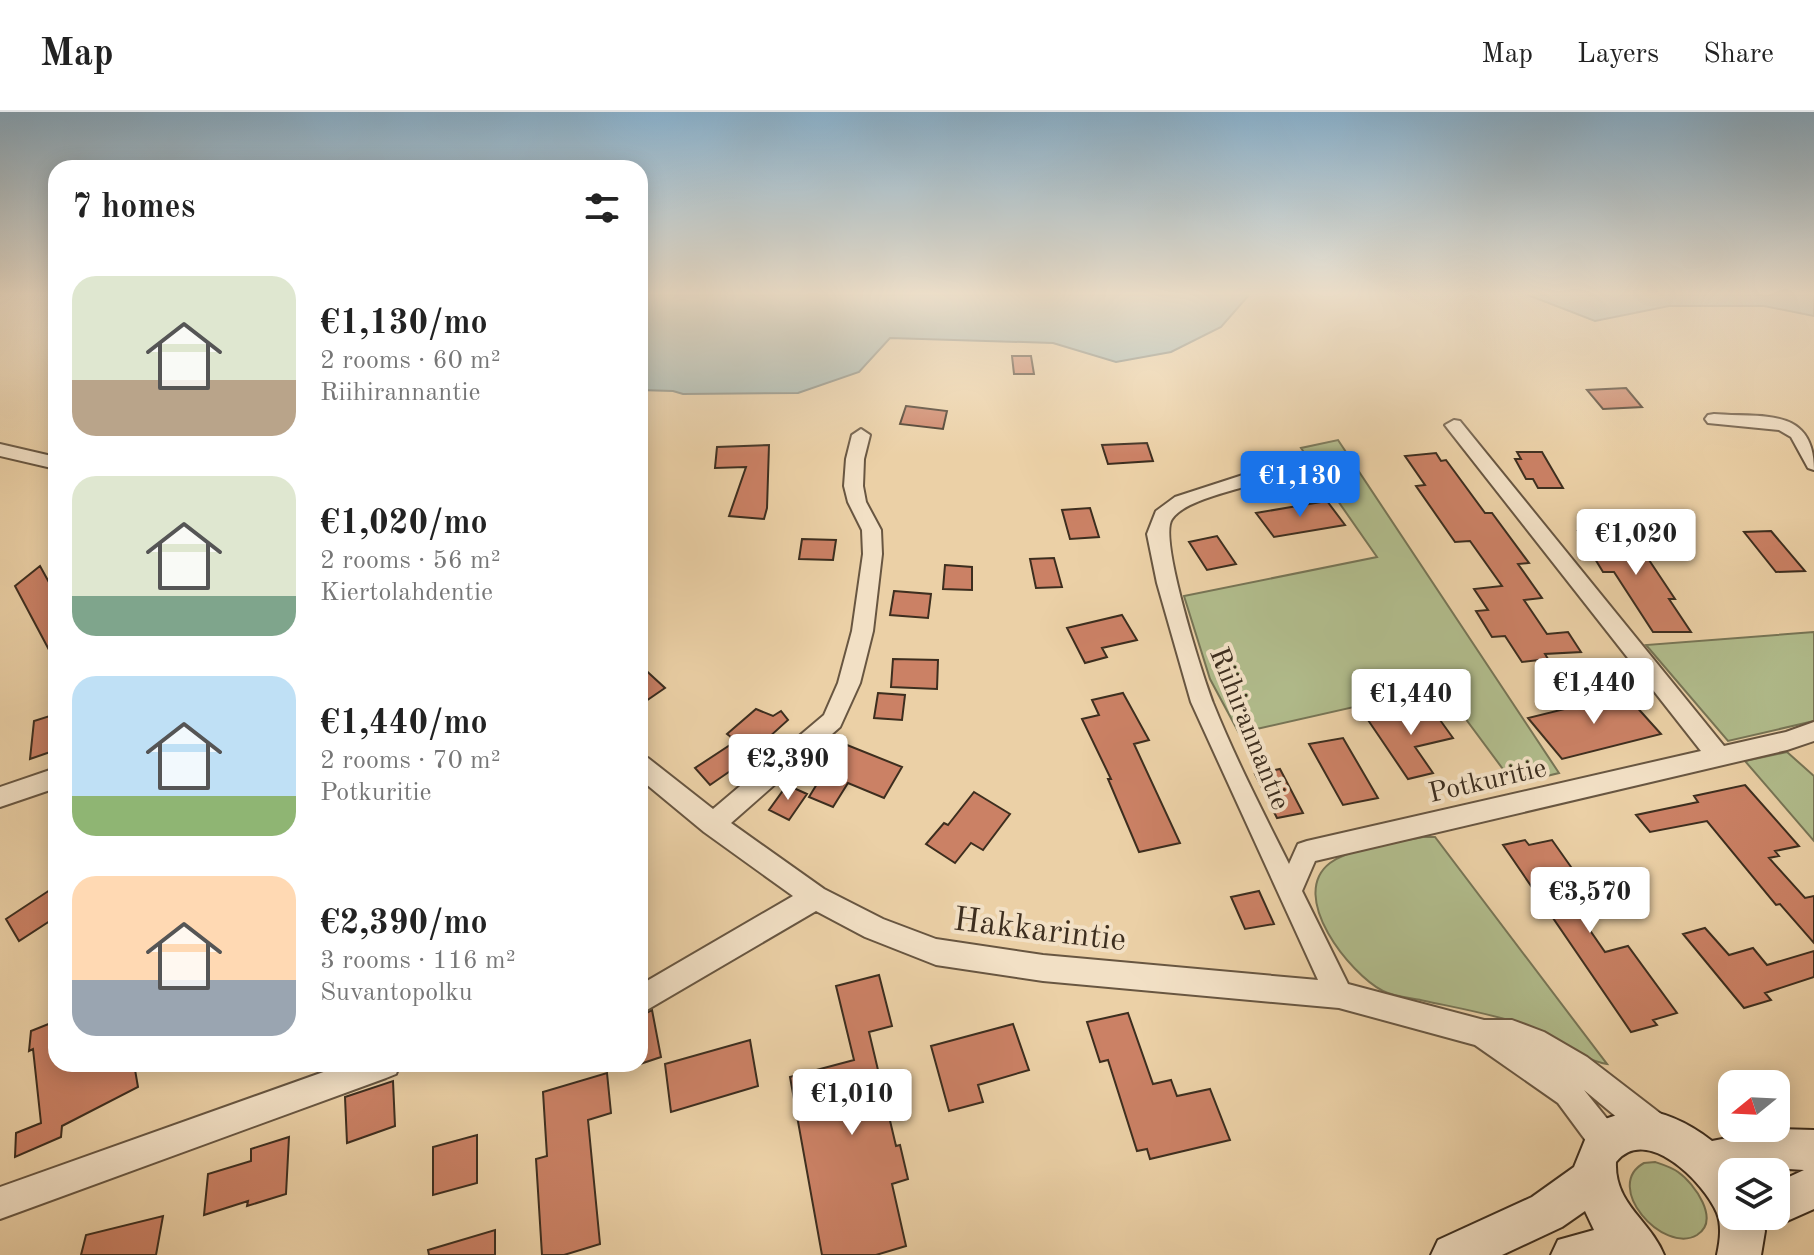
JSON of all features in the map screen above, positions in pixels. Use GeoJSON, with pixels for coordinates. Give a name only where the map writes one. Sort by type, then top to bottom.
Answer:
{"type":"FeatureCollection","features":[{"type":"Feature","properties":{"kind":"main road"},"geometry":{"type":"LineString","coordinates":[[1453,1255],[1547,1212],[1600,1160],[1620,1132],[1641,1130],[1665,1135],[1708,1163],[1718,1177]]}},
{"type":"Feature","properties":{"kind":"main road"},"geometry":{"type":"LineString","coordinates":[[1708,1163],[1734,1155],[1800,1148],[1814,1151]]}},
{"type":"Feature","properties":{"kind":"main road"},"geometry":{"type":"LineString","coordinates":[[1600,1160],[1600,1200],[1612,1223],[1636,1250]]}},
{"type":"Feature","properties":{"kind":"main road"},"geometry":{"type":"LineString","coordinates":[[1790,1199],[1814,1187]]}},
{"type":"Feature","properties":{"kind":"main road"},"geometry":{"type":"LineString","coordinates":[[1573,1255],[1636,1250]]}},
{"type":"Feature","properties":{"kind":"street"},"geometry":{"type":"LineString","coordinates":[[1714,419],[1783,425],[1798,434],[1814,464]]}},
{"type":"Feature","properties":{"kind":"street"},"geometry":{"type":"LineString","coordinates":[[1454,425],[1718,755]]}},
{"type":"Feature","properties":{"kind":"street"},"geometry":{"type":"LineString","coordinates":[[713,824],[832,721],[844,703],[861,641],[872,547],[870,524],[856,499],[854,483],[855,459],[861,435]]}},
{"type":"Feature","properties":{"kind":"street"},"geometry":{"type":"LineString","coordinates":[[0,450],[48,461]]}},
{"type":"Feature","properties":{"kind":"street","name":"Riihirannantie"},"geometry":{"type":"LineString","coordinates":[[1249,479],[1182,501],[1163,516],[1157,534],[1167,583],[1202,702],[1253,817],[1339,995]]}},
{"type":"Feature","properties":{"kind":"street","name":"Potkuritie"},"geometry":{"type":"LineString","coordinates":[[1290,890],[1307,852],[1787,741],[1814,731]]}},
{"type":"Feature","properties":{"kind":"street","name":"Hakkarintie"},"geometry":{"type":"LineString","coordinates":[[648,771],[713,824],[815,897],[874,928],[936,952],[1043,968],[1339,995],[1481,1033],[1505,1032],[1550,1050],[1665,1135]]}},
{"type":"Feature","properties":{"kind":"street"},"geometry":{"type":"LineString","coordinates":[[0,797],[48,781]]}},
{"type":"Feature","properties":{"kind":"street"},"geometry":{"type":"LineString","coordinates":[[648,995],[815,897]]}},
{"type":"Feature","properties":{"kind":"street","name":"Hakkarintie"},"geometry":{"type":"LineString","coordinates":[[1481,1033],[1550,1078],[1583,1110],[1600,1160]]}},
{"type":"Feature","properties":{"kind":"street"},"geometry":{"type":"LineString","coordinates":[[0,1203],[364,1072]]}},
{"type":"Feature","properties":{"kind":"green space"},"geometry":{"type":"Polygon","coordinates":[[[1338,440],[1559,773],[1514,784],[1442,687],[1239,733],[1210,679],[1184,596],[1377,557],[1301,448],[1338,440]]]}},
{"type":"Feature","properties":{"kind":"green space"},"geometry":{"type":"Polygon","coordinates":[[[1814,632],[1814,721],[1728,741],[1646,645],[1814,632]]]}},
{"type":"Feature","properties":{"kind":"green space"},"geometry":{"type":"Polygon","coordinates":[[[1787,752],[1814,776],[1814,841],[1745,761],[1787,752]]]}},
{"type":"Feature","properties":{"kind":"green space"},"geometry":{"type":"Polygon","coordinates":[[[1435,837],[1607,1064],[1597,1062],[1525,1025],[1383,991],[1369,982],[1340,952],[1319,914],[1316,895],[1319,877],[1330,863],[1349,853],[1435,837]]]}},
{"type":"Feature","properties":{"kind":"green space"},"geometry":{"type":"Polygon","coordinates":[[[1655,1162],[1678,1172],[1697,1193],[1706,1211],[1706,1220],[1704,1228],[1697,1235],[1683,1239],[1668,1235],[1654,1227],[1633,1201],[1630,1187],[1633,1174],[1644,1163],[1655,1162]]]}},
{"type":"Feature","properties":{"kind":"water"},"geometry":{"type":"Polygon","coordinates":[[[648,348],[881,348],[859,372],[798,393],[683,394],[648,390],[648,348]]]}},
{"type":"Feature","properties":{"kind":"water"},"geometry":{"type":"Polygon","coordinates":[[[1071,348],[1178,348],[1171,352],[1116,362],[1071,348]]]}},
{"type":"Feature","properties":{"kind":"building"},"geometry":{"type":"Polygon","coordinates":[[[1012,356],[1031,356],[1034,374],[1014,374],[1012,356]]]}},
{"type":"Feature","properties":{"kind":"building"},"geometry":{"type":"Polygon","coordinates":[[[1626,388],[1642,407],[1603,409],[1587,390],[1626,388]]]}},
{"type":"Feature","properties":{"kind":"building"},"geometry":{"type":"Polygon","coordinates":[[[906,406],[947,411],[943,429],[900,424],[906,406]]]}},
{"type":"Feature","properties":{"kind":"building"},"geometry":{"type":"Polygon","coordinates":[[[1147,443],[1153,461],[1108,464],[1102,445],[1147,443]]]}},
{"type":"Feature","properties":{"kind":"building"},"geometry":{"type":"Polygon","coordinates":[[[769,445],[764,519],[729,516],[746,467],[715,468],[717,447],[769,445]]]}},
{"type":"Feature","properties":{"kind":"building"},"geometry":{"type":"Polygon","coordinates":[[[1517,452],[1542,452],[1563,488],[1538,488],[1533,479],[1526,479],[1515,459],[1521,459],[1517,452]]]}},
{"type":"Feature","properties":{"kind":"building"},"geometry":{"type":"Polygon","coordinates":[[[1436,453],[1441,461],[1446,460],[1485,513],[1492,513],[1529,563],[1518,564],[1542,598],[1524,600],[1547,634],[1568,632],[1581,652],[1545,654],[1548,659],[1522,662],[1505,636],[1492,637],[1476,611],[1488,610],[1474,589],[1502,586],[1470,541],[1455,542],[1416,486],[1425,485],[1405,456],[1436,453]]]}},
{"type":"Feature","properties":{"kind":"building"},"geometry":{"type":"Polygon","coordinates":[[[1327,501],[1345,525],[1274,537],[1256,513],[1327,501]]]}},
{"type":"Feature","properties":{"kind":"building"},"geometry":{"type":"Polygon","coordinates":[[[1090,508],[1099,537],[1070,539],[1062,510],[1090,508]]]}},
{"type":"Feature","properties":{"kind":"building"},"geometry":{"type":"Polygon","coordinates":[[[1629,530],[1675,599],[1669,599],[1691,632],[1653,632],[1614,572],[1603,572],[1578,531],[1629,530]]]}},
{"type":"Feature","properties":{"kind":"building"},"geometry":{"type":"Polygon","coordinates":[[[1771,531],[1805,571],[1776,572],[1744,532],[1771,531]]]}},
{"type":"Feature","properties":{"kind":"building"},"geometry":{"type":"Polygon","coordinates":[[[1217,536],[1236,564],[1207,570],[1189,542],[1217,536]]]}},
{"type":"Feature","properties":{"kind":"building"},"geometry":{"type":"Polygon","coordinates":[[[802,539],[836,540],[833,560],[799,559],[802,539]]]}},
{"type":"Feature","properties":{"kind":"building"},"geometry":{"type":"Polygon","coordinates":[[[1054,558],[1062,587],[1036,588],[1030,559],[1054,558]]]}},
{"type":"Feature","properties":{"kind":"building"},"geometry":{"type":"Polygon","coordinates":[[[945,565],[972,567],[972,590],[943,589],[945,565]]]}},
{"type":"Feature","properties":{"kind":"building"},"geometry":{"type":"Polygon","coordinates":[[[40,566],[48,580],[48,648],[15,586],[40,566]]]}},
{"type":"Feature","properties":{"kind":"building"},"geometry":{"type":"Polygon","coordinates":[[[894,591],[931,594],[928,618],[890,615],[894,591]]]}},
{"type":"Feature","properties":{"kind":"building"},"geometry":{"type":"Polygon","coordinates":[[[1122,615],[1137,640],[1102,648],[1107,657],[1085,663],[1067,628],[1122,615]]]}},
{"type":"Feature","properties":{"kind":"building"},"geometry":{"type":"Polygon","coordinates":[[[893,659],[938,660],[937,689],[891,687],[893,659]]]}},
{"type":"Feature","properties":{"kind":"building"},"geometry":{"type":"Polygon","coordinates":[[[648,672],[665,688],[648,700],[648,672]]]}},
{"type":"Feature","properties":{"kind":"building"},"geometry":{"type":"Polygon","coordinates":[[[878,693],[905,695],[902,720],[874,718],[878,693]]]}},
{"type":"Feature","properties":{"kind":"building"},"geometry":{"type":"Polygon","coordinates":[[[1123,693],[1149,740],[1134,744],[1180,843],[1139,852],[1108,779],[1111,779],[1082,719],[1099,715],[1092,700],[1123,693]]]}},
{"type":"Feature","properties":{"kind":"building"},"geometry":{"type":"Polygon","coordinates":[[[1625,694],[1661,734],[1562,759],[1528,718],[1625,694]]]}},
{"type":"Feature","properties":{"kind":"building"},"geometry":{"type":"Polygon","coordinates":[[[1430,706],[1453,738],[1415,747],[1433,773],[1408,779],[1368,720],[1430,706]]]}},
{"type":"Feature","properties":{"kind":"building"},"geometry":{"type":"Polygon","coordinates":[[[756,709],[773,716],[781,711],[788,720],[736,767],[710,785],[695,768],[736,741],[727,734],[756,709]]]}},
{"type":"Feature","properties":{"kind":"building"},"geometry":{"type":"Polygon","coordinates":[[[48,717],[48,753],[30,759],[34,721],[48,717]]]}},
{"type":"Feature","properties":{"kind":"building"},"geometry":{"type":"Polygon","coordinates":[[[1343,738],[1378,798],[1343,805],[1309,744],[1343,738]]]}},
{"type":"Feature","properties":{"kind":"building"},"geometry":{"type":"Polygon","coordinates":[[[842,743],[902,767],[884,798],[848,783],[833,807],[809,797],[842,743]]]}},
{"type":"Feature","properties":{"kind":"building"},"geometry":{"type":"Polygon","coordinates":[[[1280,769],[1303,813],[1277,818],[1255,774],[1280,769]]]}},
{"type":"Feature","properties":{"kind":"building"},"geometry":{"type":"Polygon","coordinates":[[[787,785],[807,794],[789,820],[769,810],[787,785]]]}},
{"type":"Feature","properties":{"kind":"building"},"geometry":{"type":"Polygon","coordinates":[[[1745,785],[1799,846],[1775,851],[1779,856],[1769,858],[1805,898],[1814,896],[1814,943],[1780,904],[1776,905],[1707,821],[1650,832],[1636,815],[1698,802],[1694,796],[1745,785]]]}},
{"type":"Feature","properties":{"kind":"building"},"geometry":{"type":"Polygon","coordinates":[[[974,792],[1010,814],[983,850],[971,843],[955,863],[926,844],[944,823],[948,825],[974,792]]]}},
{"type":"Feature","properties":{"kind":"building"},"geometry":{"type":"Polygon","coordinates":[[[1525,840],[1529,845],[1552,840],[1600,908],[1578,913],[1605,952],[1628,946],[1677,1013],[1653,1020],[1657,1025],[1631,1032],[1503,845],[1525,840]]]}},
{"type":"Feature","properties":{"kind":"building"},"geometry":{"type":"Polygon","coordinates":[[[48,891],[48,922],[19,941],[6,919],[48,891]]]}},
{"type":"Feature","properties":{"kind":"building"},"geometry":{"type":"Polygon","coordinates":[[[1259,891],[1274,924],[1245,929],[1231,897],[1259,891]]]}},
{"type":"Feature","properties":{"kind":"building"},"geometry":{"type":"Polygon","coordinates":[[[1705,928],[1729,955],[1753,948],[1767,965],[1814,951],[1814,977],[1765,993],[1771,1000],[1744,1008],[1683,934],[1705,928]]]}},
{"type":"Feature","properties":{"kind":"building"},"geometry":{"type":"Polygon","coordinates":[[[879,975],[892,1026],[869,1032],[896,1146],[900,1145],[908,1179],[892,1184],[906,1246],[876,1255],[822,1255],[790,1077],[854,1060],[836,986],[879,975]]]}},
{"type":"Feature","properties":{"kind":"building"},"geometry":{"type":"Polygon","coordinates":[[[652,1010],[661,1057],[648,1061],[648,1012],[652,1010]]]}},
{"type":"Feature","properties":{"kind":"building"},"geometry":{"type":"Polygon","coordinates":[[[1128,1013],[1153,1084],[1171,1080],[1177,1096],[1210,1089],[1230,1140],[1150,1159],[1147,1149],[1137,1151],[1108,1060],[1100,1062],[1087,1022],[1128,1013]]]}},
{"type":"Feature","properties":{"kind":"building"},"geometry":{"type":"Polygon","coordinates":[[[48,1024],[48,1072],[135,1072],[138,1087],[62,1126],[61,1137],[15,1157],[16,1133],[41,1123],[33,1049],[29,1051],[31,1031],[48,1024]]]}},
{"type":"Feature","properties":{"kind":"building"},"geometry":{"type":"Polygon","coordinates":[[[1013,1024],[1029,1070],[978,1085],[983,1102],[949,1111],[931,1046],[1013,1024]]]}},
{"type":"Feature","properties":{"kind":"building"},"geometry":{"type":"Polygon","coordinates":[[[750,1040],[758,1086],[671,1112],[665,1064],[750,1040]]]}},
{"type":"Feature","properties":{"kind":"building"},"geometry":{"type":"Polygon","coordinates":[[[607,1073],[611,1113],[588,1120],[600,1244],[564,1255],[542,1255],[536,1159],[547,1156],[543,1092],[607,1073]]]}},
{"type":"Feature","properties":{"kind":"building"},"geometry":{"type":"Polygon","coordinates":[[[393,1081],[395,1126],[347,1143],[345,1097],[393,1081]]]}},
{"type":"Feature","properties":{"kind":"building"},"geometry":{"type":"Polygon","coordinates":[[[477,1135],[477,1183],[433,1195],[433,1147],[477,1135]]]}},
{"type":"Feature","properties":{"kind":"building"},"geometry":{"type":"Polygon","coordinates":[[[289,1137],[286,1194],[247,1206],[248,1201],[204,1215],[208,1174],[251,1161],[251,1149],[289,1137]]]}},
{"type":"Feature","properties":{"kind":"building"},"geometry":{"type":"Polygon","coordinates":[[[163,1216],[156,1255],[81,1255],[86,1235],[163,1216]]]}},
{"type":"Feature","properties":{"kind":"building"},"geometry":{"type":"Polygon","coordinates":[[[495,1230],[495,1255],[429,1255],[428,1250],[495,1230]]]}}]}
